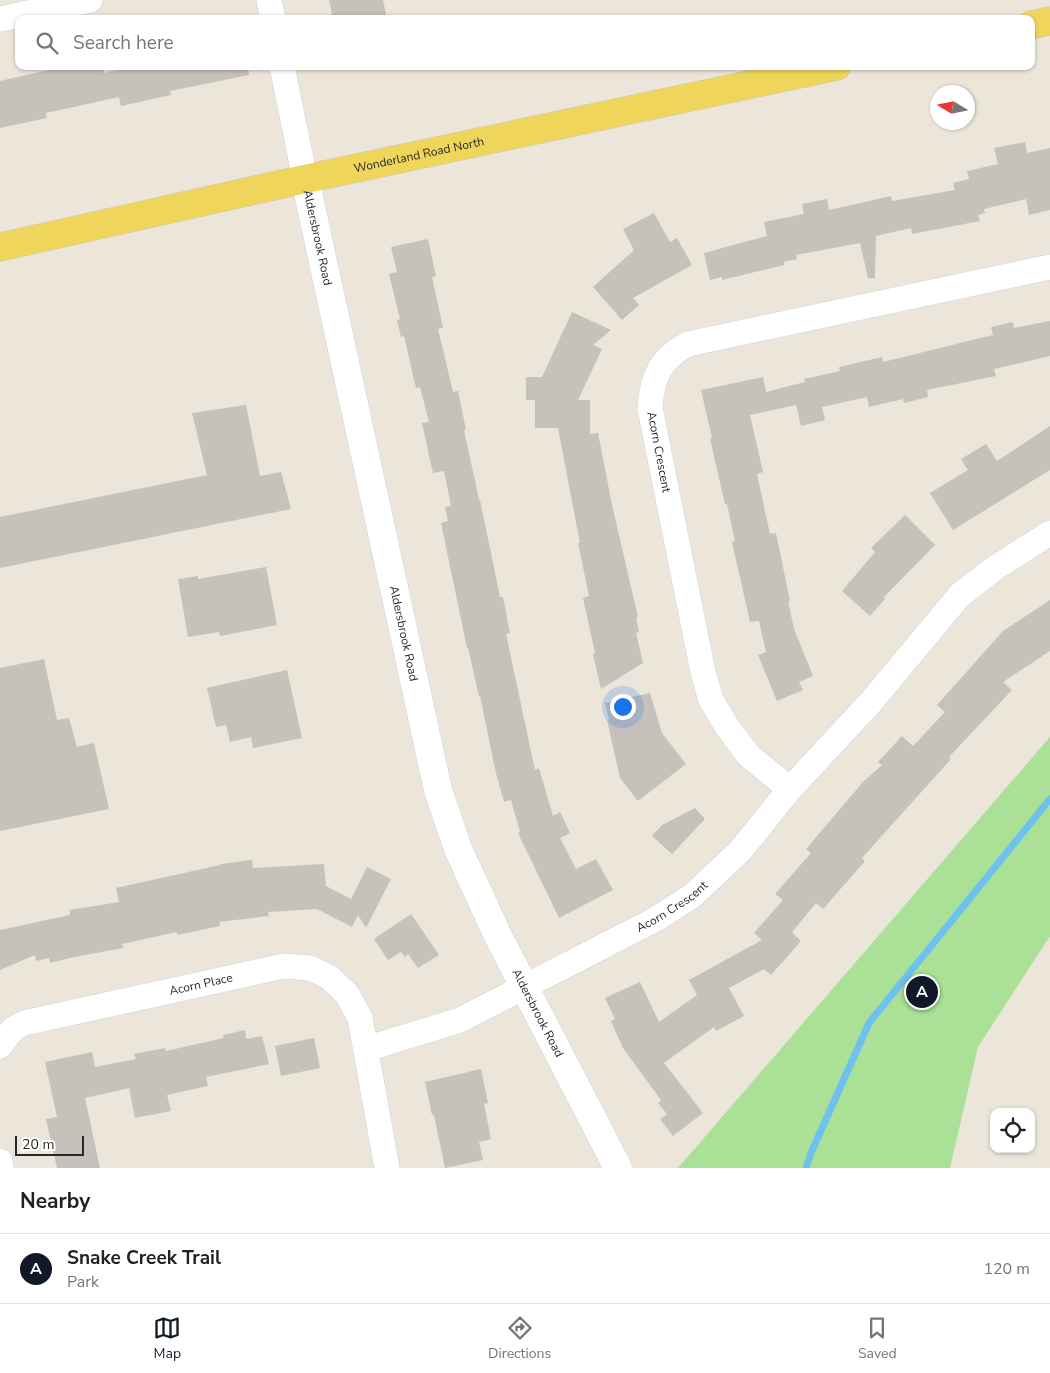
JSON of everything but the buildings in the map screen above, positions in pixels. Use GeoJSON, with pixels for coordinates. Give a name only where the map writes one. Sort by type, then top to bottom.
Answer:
{"type":"FeatureCollection","features":[{"type":"Feature","properties":{"kind":"main road"},"geometry":{"type":"LineString","coordinates":[[1035,24],[1050,21]]}},
{"type":"Feature","properties":{"kind":"main road","name":"Wonderland Road North"},"geometry":{"type":"LineString","coordinates":[[0,247],[305,179],[818,70]]}},
{"type":"Feature","properties":{"kind":"street"},"geometry":{"type":"LineString","coordinates":[[19,15],[90,0]]}},
{"type":"Feature","properties":{"kind":"street"},"geometry":{"type":"LineString","coordinates":[[269,0],[272,15]]}},
{"type":"Feature","properties":{"kind":"street"},"geometry":{"type":"LineString","coordinates":[[0,19],[15,16]]}},
{"type":"Feature","properties":{"kind":"street","name":"Aldersbrook Road"},"geometry":{"type":"LineString","coordinates":[[283,70],[438,790],[458,849],[498,936],[618,1168]]}},
{"type":"Feature","properties":{"kind":"street","name":"Acorn Crescent"},"geometry":{"type":"LineString","coordinates":[[790,789],[749,756],[728,728],[711,700],[703,672],[650,408],[651,391],[660,368],[673,352],[688,344],[1050,267]]}},
{"type":"Feature","properties":{"kind":"street","name":"Acorn Crescent"},"geometry":{"type":"LineString","coordinates":[[525,987],[656,919],[692,896],[740,851],[790,789],[870,703],[960,595],[995,568],[1050,532]]}},
{"type":"Feature","properties":{"kind":"street","name":"Acorn Place"},"geometry":{"type":"LineString","coordinates":[[0,1046],[13,1029],[24,1022],[284,966],[310,968],[328,977],[339,986],[347,994],[360,1018],[387,1168]]}},
{"type":"Feature","properties":{"kind":"street"},"geometry":{"type":"LineString","coordinates":[[366,1048],[460,1020],[525,987]]}},
{"type":"Feature","properties":{"kind":"street"},"geometry":{"type":"LineString","coordinates":[[0,1161],[1,1168]]}},
{"type":"Feature","properties":{"kind":"green space"},"geometry":{"type":"Polygon","coordinates":[[[1050,737],[1050,936],[978,1047],[950,1168],[678,1168],[1050,737]]]}},
{"type":"Feature","properties":{"kind":"waterway"},"geometry":{"type":"LineString","coordinates":[[806,1168],[869,1023],[1050,799]]}},
{"type":"Feature","properties":{"kind":"place","name":"Snake Creek Trail"},"geometry":{"type":"Point","coordinates":[922,992]}}]}
